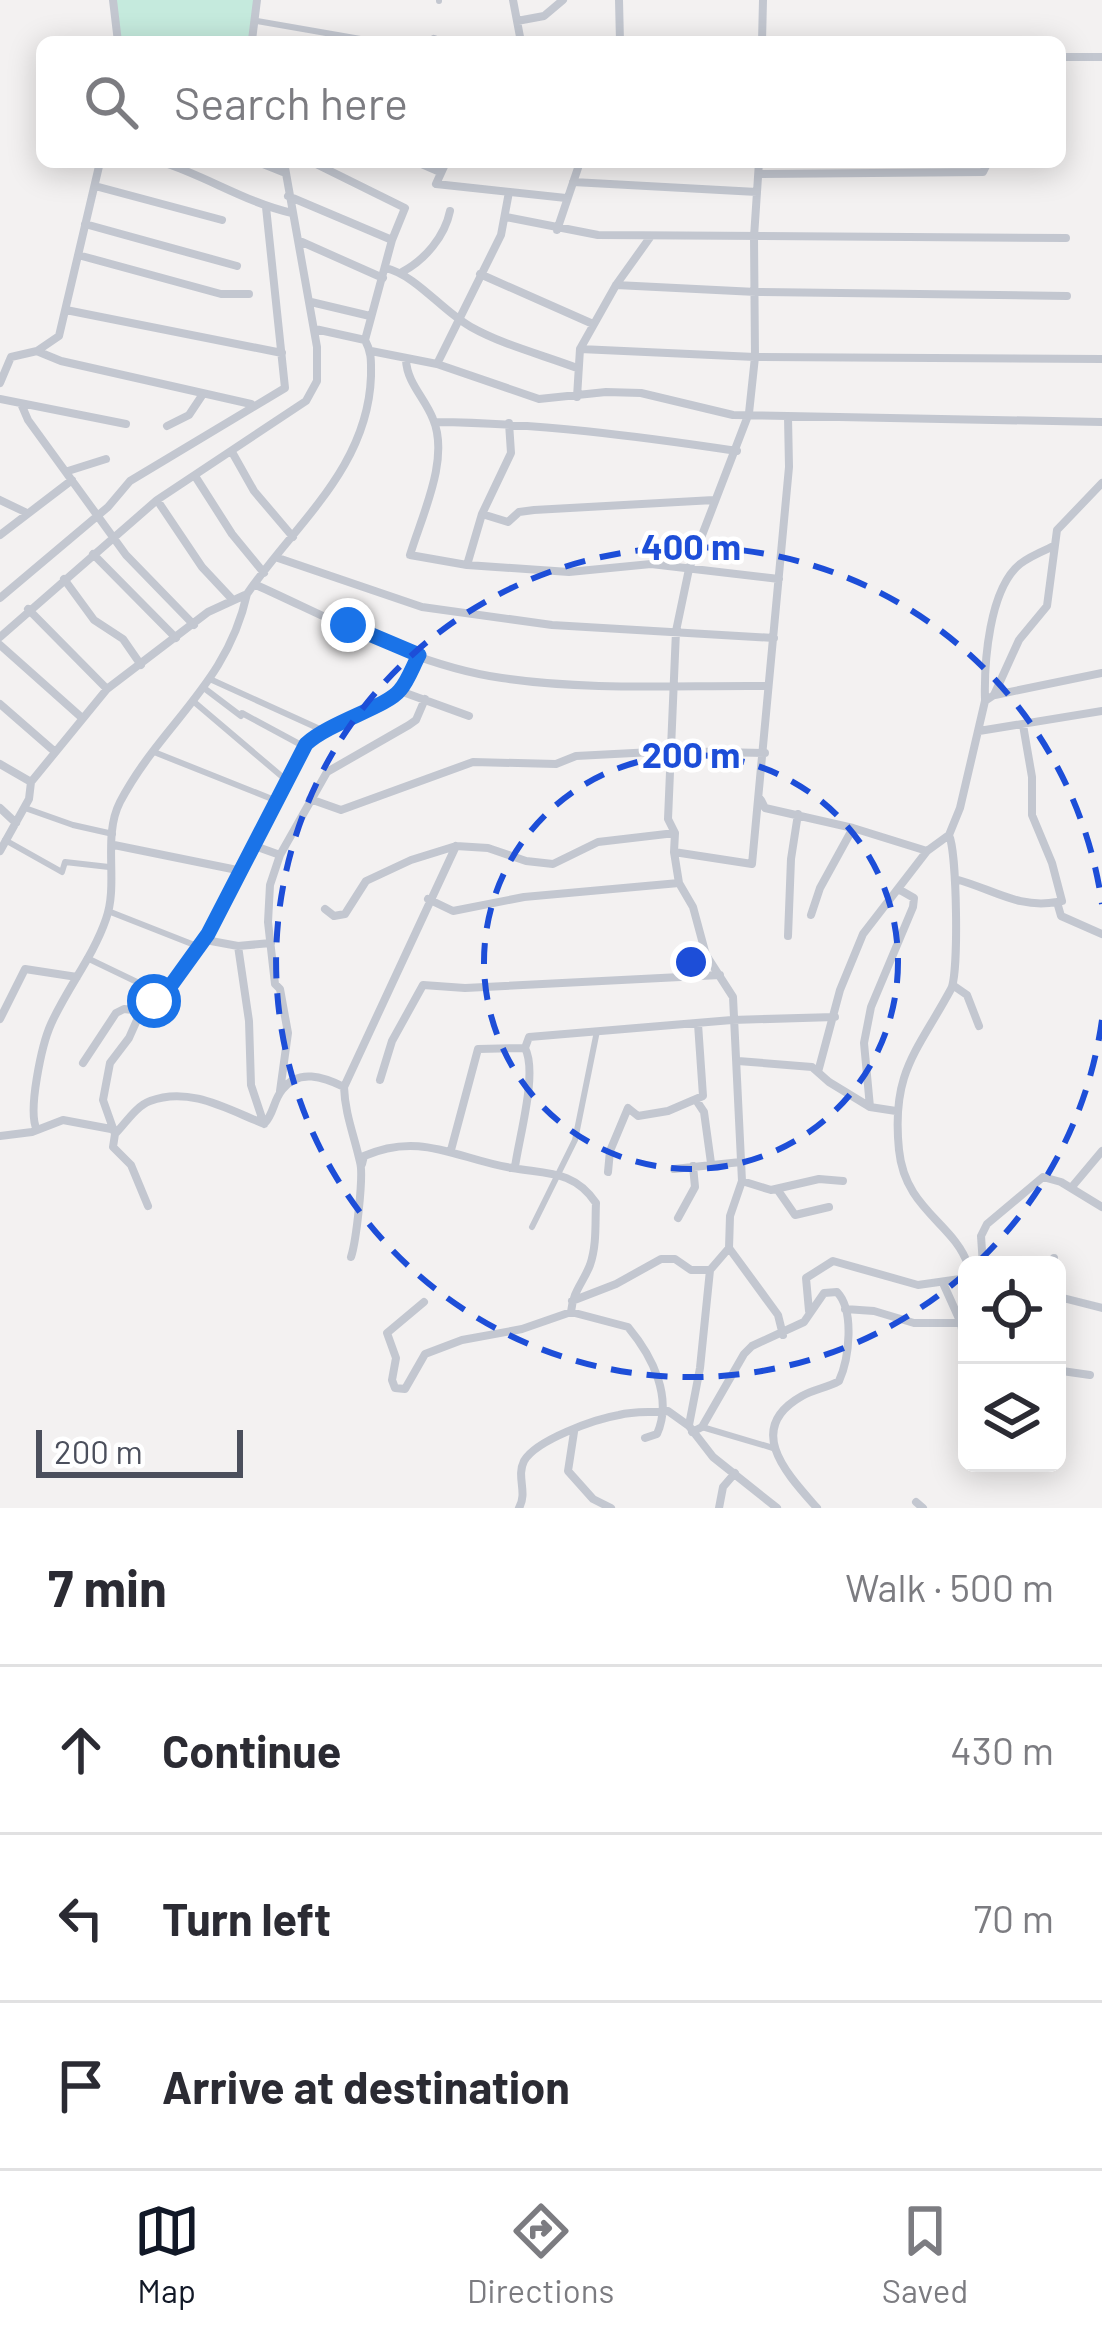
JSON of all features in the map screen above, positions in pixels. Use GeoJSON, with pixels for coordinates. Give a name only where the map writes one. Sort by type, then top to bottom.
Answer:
{"type":"FeatureCollection","features":[{"type":"Feature","properties":{"kind":"street"},"geometry":{"type":"LineString","coordinates":[[113,0],[117,36]]}},
{"type":"Feature","properties":{"kind":"street"},"geometry":{"type":"LineString","coordinates":[[253,36],[257,0]]}},
{"type":"Feature","properties":{"kind":"street"},"geometry":{"type":"LineString","coordinates":[[513,0],[520,36]]}},
{"type":"Feature","properties":{"kind":"street"},"geometry":{"type":"LineString","coordinates":[[517,21],[544,16],[562,0]]}},
{"type":"Feature","properties":{"kind":"street"},"geometry":{"type":"LineString","coordinates":[[619,0],[620,36]]}},
{"type":"Feature","properties":{"kind":"street"},"geometry":{"type":"LineString","coordinates":[[762,36],[763,0]]}},
{"type":"Feature","properties":{"kind":"street"},"geometry":{"type":"LineString","coordinates":[[257,22],[342,36]]}},
{"type":"Feature","properties":{"kind":"street"},"geometry":{"type":"LineString","coordinates":[[1066,57],[1102,57]]}},
{"type":"Feature","properties":{"kind":"street"},"geometry":{"type":"LineString","coordinates":[[0,383],[10,357],[37,351],[59,336],[99,168]]}},
{"type":"Feature","properties":{"kind":"street"},"geometry":{"type":"LineString","coordinates":[[178,168],[266,207],[292,213]]}},
{"type":"Feature","properties":{"kind":"street"},"geometry":{"type":"LineString","coordinates":[[81,717],[0,641],[28,609],[112,535],[306,401],[317,381],[311,302],[283,168]]}},
{"type":"Feature","properties":{"kind":"street"},"geometry":{"type":"LineString","coordinates":[[323,168],[405,208],[364,340]]}},
{"type":"Feature","properties":{"kind":"street"},"geometry":{"type":"LineString","coordinates":[[431,168],[440,172]]}},
{"type":"Feature","properties":{"kind":"street"},"geometry":{"type":"LineString","coordinates":[[442,168],[436,184],[566,198]]}},
{"type":"Feature","properties":{"kind":"street"},"geometry":{"type":"LineString","coordinates":[[556,230],[578,168]]}},
{"type":"Feature","properties":{"kind":"street"},"geometry":{"type":"LineString","coordinates":[[759,168],[755,357],[749,413],[689,569],[676,631],[668,818],[675,833],[679,883],[692,907],[706,955],[733,997],[742,1181],[730,1216],[729,1247],[778,1315],[783,1334]]}},
{"type":"Feature","properties":{"kind":"street"},"geometry":{"type":"LineString","coordinates":[[759,174],[983,172],[985,168]]}},
{"type":"Feature","properties":{"kind":"street"},"geometry":{"type":"LineString","coordinates":[[573,182],[757,192]]}},
{"type":"Feature","properties":{"kind":"street"},"geometry":{"type":"LineString","coordinates":[[95,185],[223,220]]}},
{"type":"Feature","properties":{"kind":"street"},"geometry":{"type":"LineString","coordinates":[[437,364],[501,235],[508,192]]}},
{"type":"Feature","properties":{"kind":"street"},"geometry":{"type":"LineString","coordinates":[[287,195],[392,240]]}},
{"type":"Feature","properties":{"kind":"street"},"geometry":{"type":"LineString","coordinates":[[0,598],[156,462],[285,388],[266,207]]}},
{"type":"Feature","properties":{"kind":"street"},"geometry":{"type":"LineString","coordinates":[[300,242],[384,273],[402,272],[416,265],[433,245],[447,227],[450,212]]}},
{"type":"Feature","properties":{"kind":"street"},"geometry":{"type":"LineString","coordinates":[[506,217],[556,230],[651,236],[1066,238]]}},
{"type":"Feature","properties":{"kind":"street"},"geometry":{"type":"LineString","coordinates":[[85,224],[237,266]]}},
{"type":"Feature","properties":{"kind":"street"},"geometry":{"type":"LineString","coordinates":[[577,398],[580,349],[651,236]]}},
{"type":"Feature","properties":{"kind":"street"},"geometry":{"type":"LineString","coordinates":[[78,255],[221,294],[249,294]]}},
{"type":"Feature","properties":{"kind":"street"},"geometry":{"type":"LineString","coordinates":[[402,272],[476,330],[578,368]]}},
{"type":"Feature","properties":{"kind":"street"},"geometry":{"type":"LineString","coordinates":[[480,274],[592,324]]}},
{"type":"Feature","properties":{"kind":"street"},"geometry":{"type":"LineString","coordinates":[[616,285],[1067,296]]}},
{"type":"Feature","properties":{"kind":"street"},"geometry":{"type":"LineString","coordinates":[[311,302],[370,316]]}},
{"type":"Feature","properties":{"kind":"street"},"geometry":{"type":"LineString","coordinates":[[66,310],[282,352]]}},
{"type":"Feature","properties":{"kind":"street"},"geometry":{"type":"LineString","coordinates":[[0,851],[25,808],[31,782],[81,717],[107,689],[208,612],[242,596],[278,558],[337,479],[358,442],[370,391],[371,351],[364,340],[315,329]]}},
{"type":"Feature","properties":{"kind":"street"},"geometry":{"type":"LineString","coordinates":[[580,349],[755,357],[1102,359]]}},
{"type":"Feature","properties":{"kind":"street"},"geometry":{"type":"LineString","coordinates":[[37,351],[61,362],[253,405]]}},
{"type":"Feature","properties":{"kind":"street"},"geometry":{"type":"LineString","coordinates":[[371,351],[437,364],[539,399],[641,393],[710,411],[788,417],[1102,422]]}},
{"type":"Feature","properties":{"kind":"street"},"geometry":{"type":"LineString","coordinates":[[406,360],[409,377],[435,422],[440,452],[410,555],[467,565],[569,572],[651,564],[778,579]]}},
{"type":"Feature","properties":{"kind":"street"},"geometry":{"type":"LineString","coordinates":[[167,426],[189,415],[203,394]]}},
{"type":"Feature","properties":{"kind":"street"},"geometry":{"type":"LineString","coordinates":[[0,399],[126,424]]}},
{"type":"Feature","properties":{"kind":"street"},"geometry":{"type":"LineString","coordinates":[[22,406],[41,440],[112,535],[194,625]]}},
{"type":"Feature","properties":{"kind":"street"},"geometry":{"type":"LineString","coordinates":[[674,852],[752,864],[789,467],[788,417]]}},
{"type":"Feature","properties":{"kind":"street"},"geometry":{"type":"LineString","coordinates":[[435,422],[509,423],[627,434],[737,451]]}},
{"type":"Feature","properties":{"kind":"street"},"geometry":{"type":"LineString","coordinates":[[467,565],[482,514],[511,453],[509,423]]}},
{"type":"Feature","properties":{"kind":"street"},"geometry":{"type":"LineString","coordinates":[[232,452],[254,491],[293,537]]}},
{"type":"Feature","properties":{"kind":"street"},"geometry":{"type":"LineString","coordinates":[[0,535],[70,476],[106,459]]}},
{"type":"Feature","properties":{"kind":"street"},"geometry":{"type":"LineString","coordinates":[[195,476],[264,573]]}},
{"type":"Feature","properties":{"kind":"street"},"geometry":{"type":"LineString","coordinates":[[818,1072],[840,990],[863,934],[927,851],[950,835],[989,698],[1006,674],[1011,653],[1047,606],[1057,530],[1102,483]]}},
{"type":"Feature","properties":{"kind":"street"},"geometry":{"type":"LineString","coordinates":[[0,500],[25,512]]}},
{"type":"Feature","properties":{"kind":"street"},"geometry":{"type":"LineString","coordinates":[[157,500],[228,598],[242,596]]}},
{"type":"Feature","properties":{"kind":"street"},"geometry":{"type":"LineString","coordinates":[[482,514],[508,523],[518,512],[534,510],[714,500]]}},
{"type":"Feature","properties":{"kind":"street"},"geometry":{"type":"LineString","coordinates":[[989,698],[986,651],[1006,584],[1017,565],[1056,545]]}},
{"type":"Feature","properties":{"kind":"street"},"geometry":{"type":"LineString","coordinates":[[93,554],[176,638]]}},
{"type":"Feature","properties":{"kind":"street"},"geometry":{"type":"LineString","coordinates":[[278,558],[422,608],[552,625],[774,638]]}},
{"type":"Feature","properties":{"kind":"street"},"geometry":{"type":"LineString","coordinates":[[64,579],[94,620],[123,638],[141,665]]}},
{"type":"Feature","properties":{"kind":"street"},"geometry":{"type":"LineString","coordinates":[[254,584],[419,655],[498,678],[564,684],[768,686]]}},
{"type":"Feature","properties":{"kind":"street"},"geometry":{"type":"LineString","coordinates":[[37,1130],[31,1115],[49,1027],[108,911],[118,805],[230,649],[243,616],[242,596]]}},
{"type":"Feature","properties":{"kind":"street"},"geometry":{"type":"LineString","coordinates":[[28,609],[107,689]]}},
{"type":"Feature","properties":{"kind":"street"},"geometry":{"type":"LineString","coordinates":[[148,1206],[131,1165],[113,1147],[103,1100],[110,1063],[141,1011],[164,995],[208,934],[305,747],[322,730],[400,691],[419,655]]}},
{"type":"Feature","properties":{"kind":"street"},"geometry":{"type":"LineString","coordinates":[[989,698],[1102,673]]}},
{"type":"Feature","properties":{"kind":"street"},"geometry":{"type":"LineString","coordinates":[[208,684],[250,695],[322,730]]}},
{"type":"Feature","properties":{"kind":"street"},"geometry":{"type":"LineString","coordinates":[[208,684],[241,715],[305,747]]}},
{"type":"Feature","properties":{"kind":"street"},"geometry":{"type":"LineString","coordinates":[[400,691],[469,716]]}},
{"type":"Feature","properties":{"kind":"street"},"geometry":{"type":"LineString","coordinates":[[227,730],[250,695]]}},
{"type":"Feature","properties":{"kind":"street"},"geometry":{"type":"LineString","coordinates":[[264,1124],[272,1116],[280,1091],[288,1033],[275,984],[271,943],[271,886],[280,855],[327,772],[416,720],[425,699]]}},
{"type":"Feature","properties":{"kind":"street"},"geometry":{"type":"LineString","coordinates":[[194,701],[286,780]]}},
{"type":"Feature","properties":{"kind":"street"},"geometry":{"type":"LineString","coordinates":[[0,704],[54,751]]}},
{"type":"Feature","properties":{"kind":"street"},"geometry":{"type":"LineString","coordinates":[[979,731],[1102,711]]}},
{"type":"Feature","properties":{"kind":"street"},"geometry":{"type":"LineString","coordinates":[[955,879],[1033,906],[1062,901],[1032,814],[1032,777],[1023,725]]}},
{"type":"Feature","properties":{"kind":"street"},"geometry":{"type":"LineString","coordinates":[[310,799],[341,810],[473,762],[556,764],[576,756],[672,751],[765,753]]}},
{"type":"Feature","properties":{"kind":"street"},"geometry":{"type":"LineString","coordinates":[[154,752],[277,801]]}},
{"type":"Feature","properties":{"kind":"street"},"geometry":{"type":"LineString","coordinates":[[0,764],[31,782]]}},
{"type":"Feature","properties":{"kind":"street"},"geometry":{"type":"LineString","coordinates":[[761,800],[765,808],[927,851]]}},
{"type":"Feature","properties":{"kind":"street"},"geometry":{"type":"LineString","coordinates":[[0,808],[16,823]]}},
{"type":"Feature","properties":{"kind":"street"},"geometry":{"type":"LineString","coordinates":[[25,808],[114,840],[243,871]]}},
{"type":"Feature","properties":{"kind":"street"},"geometry":{"type":"LineString","coordinates":[[788,936],[790,859],[798,814]]}},
{"type":"Feature","properties":{"kind":"street"},"geometry":{"type":"LineString","coordinates":[[811,915],[820,888],[853,829]]}},
{"type":"Feature","properties":{"kind":"street"},"geometry":{"type":"LineString","coordinates":[[325,909],[334,916],[345,914],[367,881],[456,846],[488,848],[553,864],[598,842],[675,833]]}},
{"type":"Feature","properties":{"kind":"street"},"geometry":{"type":"LineString","coordinates":[[950,835],[955,879],[954,986],[905,1066],[896,1111],[899,1156],[913,1194],[965,1256]]}},
{"type":"Feature","properties":{"kind":"street"},"geometry":{"type":"LineString","coordinates":[[5,840],[62,872],[65,862],[110,867]]}},
{"type":"Feature","properties":{"kind":"street"},"geometry":{"type":"LineString","coordinates":[[255,846],[280,855]]}},
{"type":"Feature","properties":{"kind":"street"},"geometry":{"type":"LineString","coordinates":[[362,1164],[345,1113],[344,1087],[456,846]]}},
{"type":"Feature","properties":{"kind":"street"},"geometry":{"type":"LineString","coordinates":[[428,899],[454,911],[524,897],[679,883]]}},
{"type":"Feature","properties":{"kind":"street"},"geometry":{"type":"LineString","coordinates":[[876,1109],[864,1058],[868,1025],[913,907],[914,898],[900,890]]}},
{"type":"Feature","properties":{"kind":"street"},"geometry":{"type":"LineString","coordinates":[[1057,902],[1061,916],[1102,934]]}},
{"type":"Feature","properties":{"kind":"street"},"geometry":{"type":"LineString","coordinates":[[108,911],[197,946]]}},
{"type":"Feature","properties":{"kind":"street"},"geometry":{"type":"LineString","coordinates":[[208,934],[211,941],[238,946],[271,943]]}},
{"type":"Feature","properties":{"kind":"street"},"geometry":{"type":"LineString","coordinates":[[238,946],[249,1022],[251,1085],[264,1124]]}},
{"type":"Feature","properties":{"kind":"street"},"geometry":{"type":"LineString","coordinates":[[87,958],[164,995]]}},
{"type":"Feature","properties":{"kind":"street"},"geometry":{"type":"LineString","coordinates":[[0,1019],[26,969],[76,977]]}},
{"type":"Feature","properties":{"kind":"street"},"geometry":{"type":"LineString","coordinates":[[380,1080],[392,1041],[423,985],[465,988],[722,975]]}},
{"type":"Feature","properties":{"kind":"street"},"geometry":{"type":"LineString","coordinates":[[954,986],[967,995],[979,1027]]}},
{"type":"Feature","properties":{"kind":"street"},"geometry":{"type":"LineString","coordinates":[[83,1064],[116,1013],[141,1011]]}},
{"type":"Feature","properties":{"kind":"street"},"geometry":{"type":"LineString","coordinates":[[511,1168],[515,1167],[531,1060],[525,1048],[529,1037],[732,1020],[836,1017]]}},
{"type":"Feature","properties":{"kind":"street"},"geometry":{"type":"LineString","coordinates":[[608,1172],[610,1151],[628,1108],[644,1115],[703,1096],[698,1024]]}},
{"type":"Feature","properties":{"kind":"street"},"geometry":{"type":"LineString","coordinates":[[532,1227],[575,1140],[597,1031]]}},
{"type":"Feature","properties":{"kind":"street"},"geometry":{"type":"LineString","coordinates":[[452,1150],[478,1049],[525,1048]]}},
{"type":"Feature","properties":{"kind":"street"},"geometry":{"type":"LineString","coordinates":[[738,1061],[812,1067],[876,1109],[896,1111]]}},
{"type":"Feature","properties":{"kind":"street"},"geometry":{"type":"LineString","coordinates":[[280,1091],[300,1077],[314,1075],[344,1087]]}},
{"type":"Feature","properties":{"kind":"street"},"geometry":{"type":"LineString","coordinates":[[112,1132],[150,1101],[179,1096],[201,1098],[264,1124]]}},
{"type":"Feature","properties":{"kind":"street"},"geometry":{"type":"LineString","coordinates":[[696,1100],[704,1112],[711,1163]]}},
{"type":"Feature","properties":{"kind":"street"},"geometry":{"type":"LineString","coordinates":[[0,1136],[64,1120],[112,1132]]}},
{"type":"Feature","properties":{"kind":"street"},"geometry":{"type":"LineString","coordinates":[[351,1257],[364,1156],[397,1145],[452,1150],[511,1168],[560,1173],[596,1203],[589,1269],[573,1291],[572,1306]]}},
{"type":"Feature","properties":{"kind":"street"},"geometry":{"type":"LineString","coordinates":[[1071,1188],[1102,1151]]}},
{"type":"Feature","properties":{"kind":"street"},"geometry":{"type":"LineString","coordinates":[[674,1169],[741,1162]]}},
{"type":"Feature","properties":{"kind":"street"},"geometry":{"type":"LineString","coordinates":[[678,1217],[695,1187],[694,1166]]}},
{"type":"Feature","properties":{"kind":"street"},"geometry":{"type":"LineString","coordinates":[[982,1256],[981,1236],[997,1213],[1043,1177],[1102,1208]]}},
{"type":"Feature","properties":{"kind":"street"},"geometry":{"type":"LineString","coordinates":[[742,1181],[777,1190],[819,1178],[843,1181]]}},
{"type":"Feature","properties":{"kind":"street"},"geometry":{"type":"LineString","coordinates":[[777,1190],[795,1215],[829,1207]]}},
{"type":"Feature","properties":{"kind":"street"},"geometry":{"type":"LineString","coordinates":[[729,1247],[710,1270],[694,1428],[703,1447],[777,1508]]}},
{"type":"Feature","properties":{"kind":"street"},"geometry":{"type":"LineString","coordinates":[[424,1302],[387,1333],[396,1358],[395,1388],[405,1389],[412,1382],[425,1354],[462,1340],[522,1329],[661,1259],[675,1259],[692,1270],[710,1270]]}},
{"type":"Feature","properties":{"kind":"street"},"geometry":{"type":"LineString","coordinates":[[809,1312],[803,1286],[806,1278],[833,1261],[901,1282],[958,1280]]}},
{"type":"Feature","properties":{"kind":"street"},"geometry":{"type":"LineString","coordinates":[[943,1283],[958,1316]]}},
{"type":"Feature","properties":{"kind":"street"},"geometry":{"type":"LineString","coordinates":[[694,1428],[744,1354],[804,1322],[830,1291],[840,1294],[848,1347],[838,1381],[807,1393],[788,1407],[776,1423],[773,1448],[786,1472],[818,1508]]}},
{"type":"Feature","properties":{"kind":"street"},"geometry":{"type":"LineString","coordinates":[[1066,1299],[1102,1308]]}},
{"type":"Feature","properties":{"kind":"street"},"geometry":{"type":"LineString","coordinates":[[572,1306],[628,1327],[663,1389],[668,1411],[657,1434],[645,1438]]}},
{"type":"Feature","properties":{"kind":"street"},"geometry":{"type":"LineString","coordinates":[[844,1309],[874,1311],[914,1323],[958,1323]]}},
{"type":"Feature","properties":{"kind":"street"},"geometry":{"type":"LineString","coordinates":[[1062,1364],[1062,1371],[1090,1375]]}},
{"type":"Feature","properties":{"kind":"street"},"geometry":{"type":"LineString","coordinates":[[519,1508],[524,1498],[524,1461],[540,1444],[616,1415],[668,1411],[694,1428],[773,1448]]}},
{"type":"Feature","properties":{"kind":"street"},"geometry":{"type":"LineString","coordinates":[[574,1432],[568,1471],[592,1498],[611,1508]]}},
{"type":"Feature","properties":{"kind":"street"},"geometry":{"type":"LineString","coordinates":[[719,1508],[723,1487],[735,1473]]}},
{"type":"Feature","properties":{"kind":"green space"},"geometry":{"type":"Polygon","coordinates":[[[113,0],[257,0],[252,36],[117,36],[113,0]]]}},
{"type":"Feature","properties":{"kind":"route"},"geometry":{"type":"LineString","coordinates":[[154,1001],[164,995],[208,934],[306,744],[322,730],[394,696],[408,678],[419,655],[348,625]]}}]}
